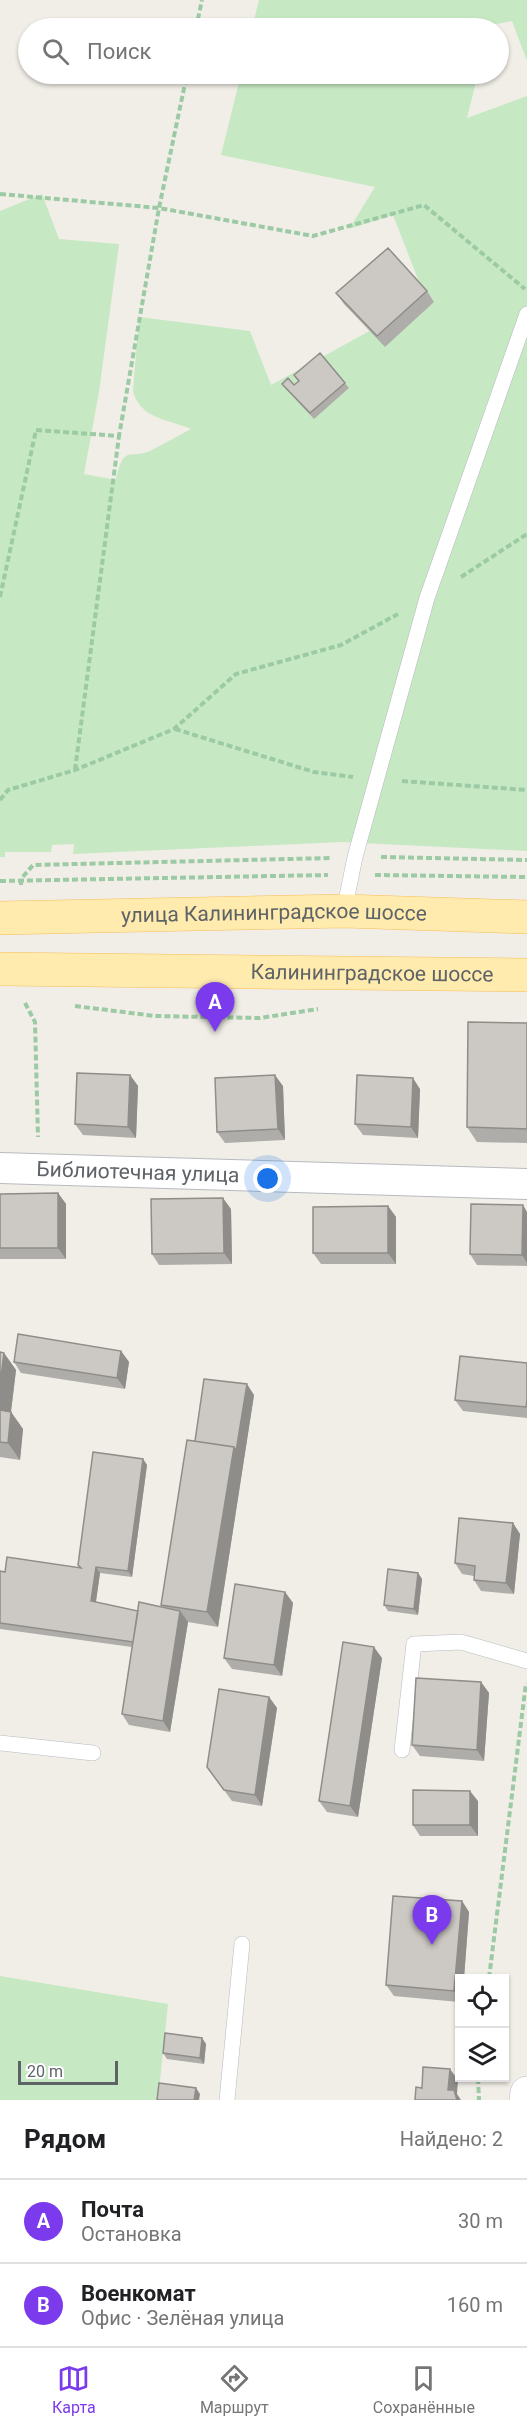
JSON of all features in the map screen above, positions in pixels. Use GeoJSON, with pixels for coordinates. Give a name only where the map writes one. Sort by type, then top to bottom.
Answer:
{"type":"FeatureCollection","features":[{"type":"Feature","properties":{"kind":"main road","name":"улица Калининградское шоссе"},"geometry":{"type":"LineString","coordinates":[[7,919],[344,911],[527,917]]}},
{"type":"Feature","properties":{"kind":"main road","name":"Калининградское шоссе"},"geometry":{"type":"LineString","coordinates":[[0,969],[527,975]]}},
{"type":"Feature","properties":{"kind":"street","name":"Библиотечная улица"},"geometry":{"type":"LineString","coordinates":[[0,1168],[527,1184]]}},
{"type":"Feature","properties":{"kind":"street"},"geometry":{"type":"LineString","coordinates":[[526,2100],[527,2093]]}},
{"type":"Feature","properties":{"kind":"lane"},"geometry":{"type":"LineString","coordinates":[[344,911],[375,779],[428,598],[527,314]]}},
{"type":"Feature","properties":{"kind":"lane"},"geometry":{"type":"LineString","coordinates":[[402,1750],[414,1644],[461,1642],[527,1661]]}},
{"type":"Feature","properties":{"kind":"lane"},"geometry":{"type":"LineString","coordinates":[[0,1743],[93,1753]]}},
{"type":"Feature","properties":{"kind":"lane"},"geometry":{"type":"LineString","coordinates":[[227,2100],[242,1944]]}},
{"type":"Feature","properties":{"kind":"path"},"geometry":{"type":"LineString","coordinates":[[198,18],[202,0]]}},
{"type":"Feature","properties":{"kind":"path"},"geometry":{"type":"LineString","coordinates":[[75,770],[119,436],[159,208],[185,84]]}},
{"type":"Feature","properties":{"kind":"path"},"geometry":{"type":"LineString","coordinates":[[0,194],[159,208],[313,236],[424,205],[527,291]]}},
{"type":"Feature","properties":{"kind":"path"},"geometry":{"type":"LineString","coordinates":[[0,597],[36,430],[119,436]]}},
{"type":"Feature","properties":{"kind":"path"},"geometry":{"type":"LineString","coordinates":[[0,800],[8,790],[75,770],[174,729],[236,674],[341,645],[428,598],[527,534]]}},
{"type":"Feature","properties":{"kind":"path"},"geometry":{"type":"LineString","coordinates":[[174,729],[314,772],[375,779],[527,790]]}},
{"type":"Feature","properties":{"kind":"path"},"geometry":{"type":"LineString","coordinates":[[0,881],[21,879],[33,865],[355,857],[527,860]]}},
{"type":"Feature","properties":{"kind":"path"},"geometry":{"type":"LineString","coordinates":[[24,999],[35,1022],[39,1170]]}},
{"type":"Feature","properties":{"kind":"path"},"geometry":{"type":"LineString","coordinates":[[490,1974],[527,1674]]}},
{"type":"Feature","properties":{"kind":"path"},"geometry":{"type":"LineString","coordinates":[[478,2082],[478,2100]]}},
{"type":"Feature","properties":{"kind":"green space"},"geometry":{"type":"Polygon","coordinates":[[[259,0],[527,0],[527,61],[509,18],[254,18],[259,0]]]}},
{"type":"Feature","properties":{"kind":"green space"},"geometry":{"type":"Polygon","coordinates":[[[239,84],[476,84],[467,118],[527,96],[527,851],[341,842],[73,854],[74,844],[52,845],[51,852],[5,852],[5,857],[0,857],[0,211],[42,194],[59,239],[119,244],[99,392],[84,474],[116,480],[125,457],[152,450],[191,429],[148,413],[137,400],[133,391],[139,317],[250,331],[271,385],[426,300],[393,215],[349,229],[375,187],[221,155],[239,84]]]}},
{"type":"Feature","properties":{"kind":"green space"},"geometry":{"type":"Polygon","coordinates":[[[0,1976],[168,2004],[158,2100],[0,2100],[0,1976]]]}},
{"type":"Feature","properties":{"kind":"building"},"geometry":{"type":"Polygon","coordinates":[[[388,248],[427,291],[377,336],[336,293],[388,248]]]}},
{"type":"Feature","properties":{"kind":"building"},"geometry":{"type":"Polygon","coordinates":[[[320,353],[345,383],[310,413],[282,384],[288,378],[294,385],[299,381],[294,375],[320,353]]]}},
{"type":"Feature","properties":{"kind":"building"},"geometry":{"type":"Polygon","coordinates":[[[468,1022],[527,1023],[527,1129],[467,1127],[468,1022]]]}},
{"type":"Feature","properties":{"kind":"building"},"geometry":{"type":"Polygon","coordinates":[[[77,1073],[130,1075],[128,1127],[75,1124],[77,1073]]]}},
{"type":"Feature","properties":{"kind":"building"},"geometry":{"type":"Polygon","coordinates":[[[275,1075],[278,1129],[217,1132],[215,1078],[275,1075]]]}},
{"type":"Feature","properties":{"kind":"building"},"geometry":{"type":"Polygon","coordinates":[[[357,1075],[413,1078],[411,1127],[355,1124],[357,1075]]]}},
{"type":"Feature","properties":{"kind":"building"},"geometry":{"type":"Polygon","coordinates":[[[58,1193],[58,1248],[0,1248],[0,1194],[58,1193]]]}},
{"type":"Feature","properties":{"kind":"building"},"geometry":{"type":"Polygon","coordinates":[[[223,1198],[224,1253],[152,1254],[151,1199],[223,1198]]]}},
{"type":"Feature","properties":{"kind":"building"},"geometry":{"type":"Polygon","coordinates":[[[471,1204],[523,1205],[522,1255],[470,1254],[471,1204]]]}},
{"type":"Feature","properties":{"kind":"building"},"geometry":{"type":"Polygon","coordinates":[[[388,1206],[388,1253],[313,1253],[313,1207],[388,1206]]]}},
{"type":"Feature","properties":{"kind":"building"},"geometry":{"type":"Polygon","coordinates":[[[18,1334],[121,1351],[117,1378],[14,1362],[18,1334]]]}},
{"type":"Feature","properties":{"kind":"building"},"geometry":{"type":"Polygon","coordinates":[[[0,1352],[4,1353],[0,1385],[0,1352]]]}},
{"type":"Feature","properties":{"kind":"building"},"geometry":{"type":"Polygon","coordinates":[[[460,1356],[527,1363],[526,1407],[455,1400],[460,1356]]]}},
{"type":"Feature","properties":{"kind":"building"},"geometry":{"type":"Polygon","coordinates":[[[204,1379],[247,1384],[236,1451],[234,1447],[194,1441],[204,1379]]]}},
{"type":"Feature","properties":{"kind":"building"},"geometry":{"type":"Polygon","coordinates":[[[0,1410],[11,1412],[8,1443],[0,1442],[0,1410]]]}},
{"type":"Feature","properties":{"kind":"building"},"geometry":{"type":"Polygon","coordinates":[[[187,1440],[234,1447],[207,1612],[161,1605],[187,1440]]]}},
{"type":"Feature","properties":{"kind":"building"},"geometry":{"type":"Polygon","coordinates":[[[93,1452],[143,1459],[128,1571],[96,1567],[91,1601],[138,1611],[133,1642],[0,1623],[0,1571],[5,1572],[7,1557],[81,1568],[78,1565],[93,1452]]]}},
{"type":"Feature","properties":{"kind":"building"},"geometry":{"type":"Polygon","coordinates":[[[459,1518],[513,1523],[506,1583],[474,1580],[475,1566],[455,1563],[459,1518]]]}},
{"type":"Feature","properties":{"kind":"building"},"geometry":{"type":"Polygon","coordinates":[[[388,1569],[418,1573],[414,1609],[384,1605],[388,1569]]]}},
{"type":"Feature","properties":{"kind":"building"},"geometry":{"type":"Polygon","coordinates":[[[235,1584],[285,1592],[274,1665],[224,1658],[235,1584]]]}},
{"type":"Feature","properties":{"kind":"building"},"geometry":{"type":"Polygon","coordinates":[[[139,1602],[180,1611],[163,1721],[122,1714],[139,1602]]]}},
{"type":"Feature","properties":{"kind":"building"},"geometry":{"type":"Polygon","coordinates":[[[343,1642],[374,1647],[350,1806],[319,1801],[343,1642]]]}},
{"type":"Feature","properties":{"kind":"building"},"geometry":{"type":"Polygon","coordinates":[[[416,1678],[481,1682],[477,1750],[412,1745],[416,1678]]]}},
{"type":"Feature","properties":{"kind":"building"},"geometry":{"type":"Polygon","coordinates":[[[219,1689],[269,1697],[255,1795],[224,1790],[207,1767],[219,1689]]]}},
{"type":"Feature","properties":{"kind":"building"},"geometry":{"type":"Polygon","coordinates":[[[413,1790],[470,1791],[470,1825],[413,1825],[413,1790]]]}},
{"type":"Feature","properties":{"kind":"building"},"geometry":{"type":"Polygon","coordinates":[[[393,1896],[462,1901],[454,1991],[386,1985],[393,1896]]]}},
{"type":"Feature","properties":{"kind":"building"},"geometry":{"type":"Polygon","coordinates":[[[165,2033],[202,2038],[200,2058],[163,2053],[165,2033]]]}},
{"type":"Feature","properties":{"kind":"building"},"geometry":{"type":"Polygon","coordinates":[[[423,2067],[450,2069],[448,2090],[454,2090],[457,2100],[415,2100],[416,2087],[422,2088],[423,2067]]]}},
{"type":"Feature","properties":{"kind":"building"},"geometry":{"type":"Polygon","coordinates":[[[159,2083],[196,2088],[194,2100],[157,2100],[159,2083]]]}},
{"type":"Feature","properties":{"kind":"place","name":"Почта"},"geometry":{"type":"Point","coordinates":[215,1032]}},
{"type":"Feature","properties":{"kind":"place","name":"Военкомат"},"geometry":{"type":"Point","coordinates":[432,1945]}}]}
